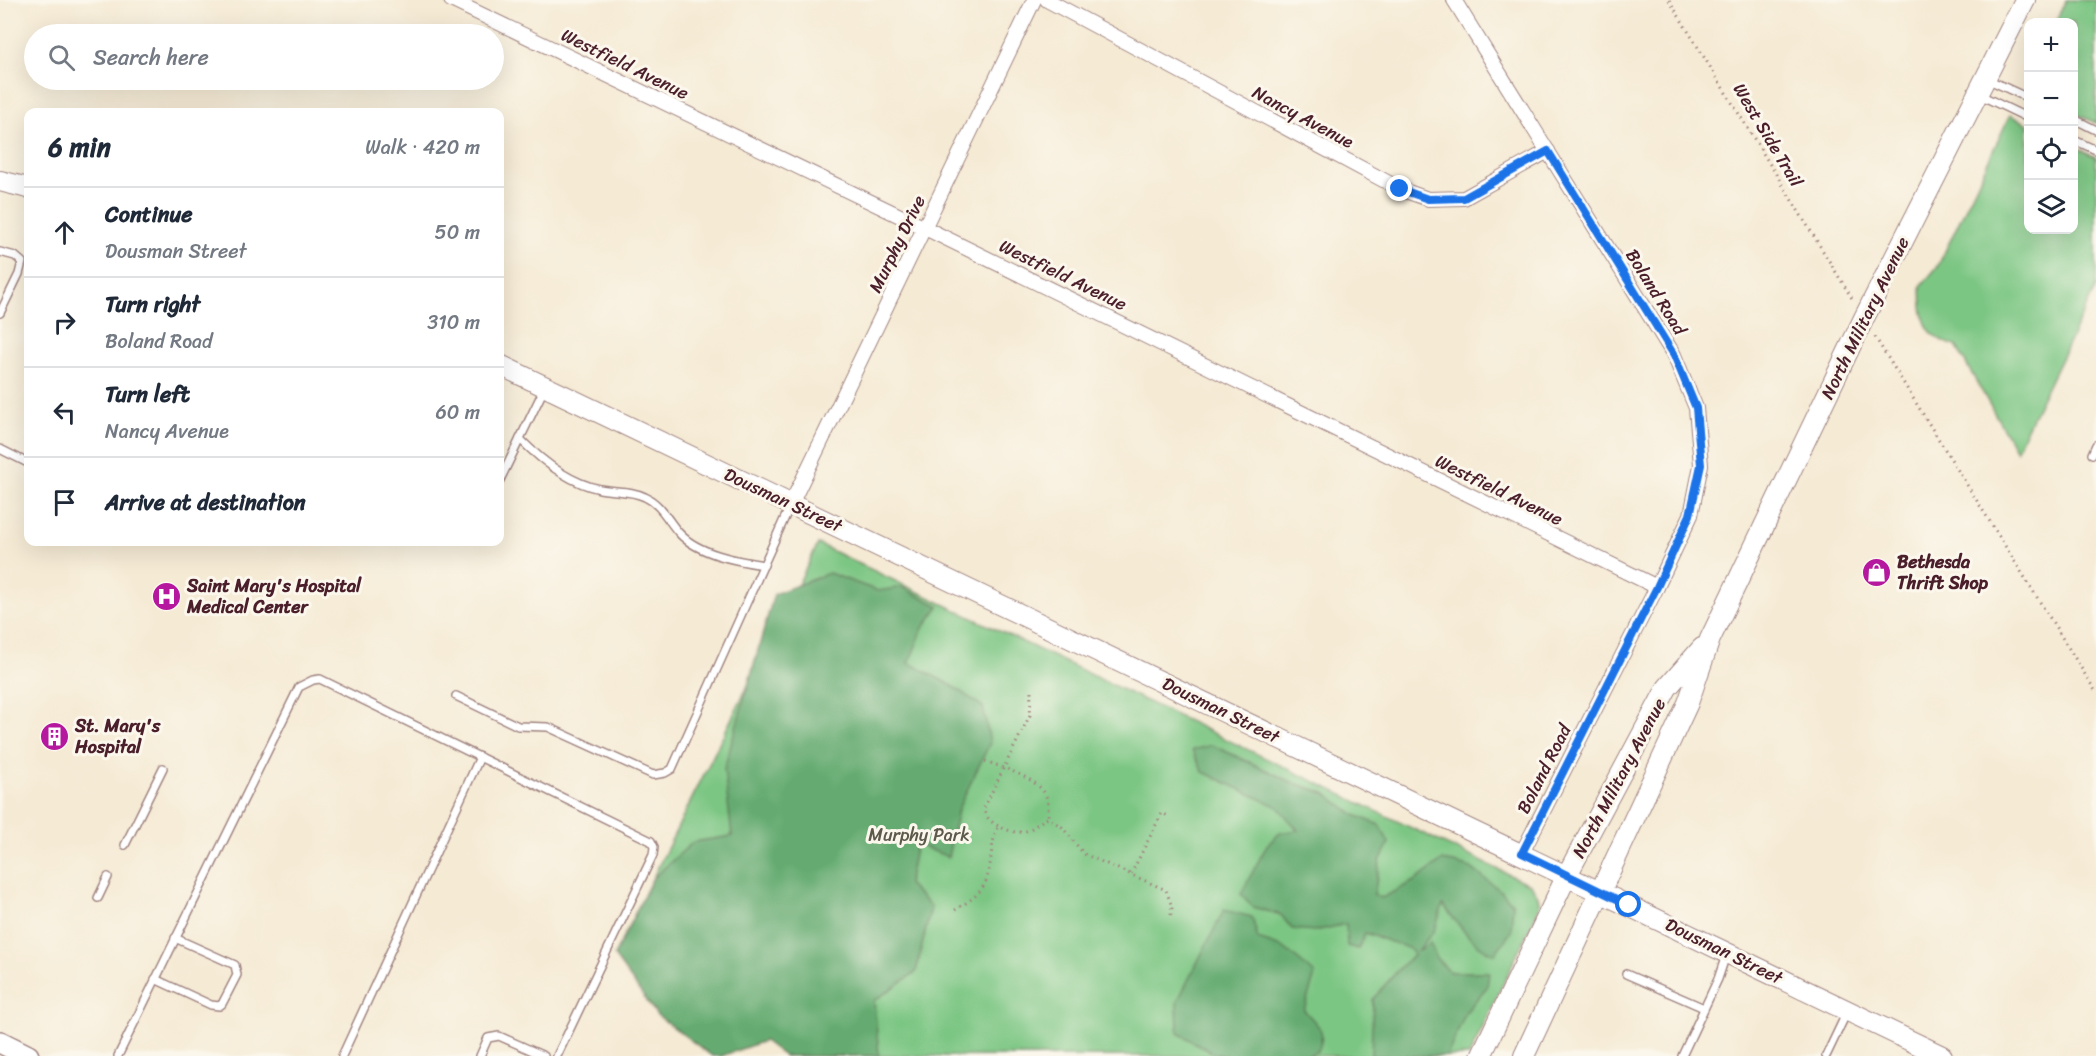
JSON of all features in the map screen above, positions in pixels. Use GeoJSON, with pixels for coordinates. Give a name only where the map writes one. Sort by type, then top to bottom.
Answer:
{"type":"FeatureCollection","features":[{"type":"Feature","properties":{"kind":"main road"},"geometry":{"type":"LineString","coordinates":[[0,1042],[28,1056]]}},
{"type":"Feature","properties":{"kind":"street","name":"Westfield Avenue"},"geometry":{"type":"LineString","coordinates":[[451,0],[501,24]]}},
{"type":"Feature","properties":{"kind":"street","name":"Murphy Drive"},"geometry":{"type":"LineString","coordinates":[[792,504],[1034,0]]}},
{"type":"Feature","properties":{"kind":"street","name":"Nancy Avenue"},"geometry":{"type":"LineString","coordinates":[[1047,0],[1400,189],[1428,199],[1464,198],[1548,151]]}},
{"type":"Feature","properties":{"kind":"street","name":"Boland Road"},"geometry":{"type":"LineString","coordinates":[[1454,0],[1674,355],[1696,408],[1701,465],[1690,515],[1657,587],[1522,853]]}},
{"type":"Feature","properties":{"kind":"street","name":"North Military Avenue"},"geometry":{"type":"LineString","coordinates":[[1524,1056],[1688,703],[1710,639],[1864,318],[2025,0]]}},
{"type":"Feature","properties":{"kind":"street","name":"Westfield Avenue"},"geometry":{"type":"LineString","coordinates":[[504,25],[925,228],[1657,587]]}},
{"type":"Feature","properties":{"kind":"street"},"geometry":{"type":"LineString","coordinates":[[0,181],[24,187]]}},
{"type":"Feature","properties":{"kind":"street","name":"Dousman Street"},"geometry":{"type":"LineString","coordinates":[[504,367],[1942,1056]]}},
{"type":"Feature","properties":{"kind":"street","name":"North Military Avenue"},"geometry":{"type":"LineString","coordinates":[[1481,1056],[1568,875],[1667,688],[1710,639]]}},
{"type":"Feature","properties":{"kind":"lane"},"geometry":{"type":"LineString","coordinates":[[1982,86],[2024,97]]}},
{"type":"Feature","properties":{"kind":"lane"},"geometry":{"type":"LineString","coordinates":[[1982,86],[2024,115]]}},
{"type":"Feature","properties":{"kind":"lane"},"geometry":{"type":"LineString","coordinates":[[2078,121],[2096,130]]}},
{"type":"Feature","properties":{"kind":"lane"},"geometry":{"type":"LineString","coordinates":[[2078,142],[2096,150]]}},
{"type":"Feature","properties":{"kind":"lane"},"geometry":{"type":"LineString","coordinates":[[0,252],[15,256],[22,262],[19,274],[0,313]]}},
{"type":"Feature","properties":{"kind":"lane"},"geometry":{"type":"LineString","coordinates":[[504,472],[545,387]]}},
{"type":"Feature","properties":{"kind":"lane"},"geometry":{"type":"LineString","coordinates":[[519,440],[552,468],[591,487],[645,497],[658,505],[680,534],[692,543],[729,560],[764,565]]}},
{"type":"Feature","properties":{"kind":"lane"},"geometry":{"type":"LineString","coordinates":[[2092,454],[2096,445]]}},
{"type":"Feature","properties":{"kind":"lane"},"geometry":{"type":"LineString","coordinates":[[0,450],[24,461]]}},
{"type":"Feature","properties":{"kind":"lane"},"geometry":{"type":"LineString","coordinates":[[456,696],[518,726],[548,727],[653,775],[672,769],[792,504]]}},
{"type":"Feature","properties":{"kind":"lane"},"geometry":{"type":"LineString","coordinates":[[118,1056],[299,687],[320,679],[651,841],[654,847],[653,855],[557,1056]]}},
{"type":"Feature","properties":{"kind":"lane"},"geometry":{"type":"LineString","coordinates":[[342,1056],[480,757]]}},
{"type":"Feature","properties":{"kind":"lane"},"geometry":{"type":"LineString","coordinates":[[125,844],[163,768]]}},
{"type":"Feature","properties":{"kind":"lane"},"geometry":{"type":"LineString","coordinates":[[98,898],[108,877]]}},
{"type":"Feature","properties":{"kind":"lane"},"geometry":{"type":"LineString","coordinates":[[155,979],[211,1005],[219,1006],[237,975],[235,965],[175,938]]}},
{"type":"Feature","properties":{"kind":"lane"},"geometry":{"type":"LineString","coordinates":[[1682,1056],[1718,979],[1726,952]]}},
{"type":"Feature","properties":{"kind":"lane"},"geometry":{"type":"LineString","coordinates":[[1626,974],[1704,1008]]}},
{"type":"Feature","properties":{"kind":"lane"},"geometry":{"type":"LineString","coordinates":[[1826,1056],[1848,1010]]}},
{"type":"Feature","properties":{"kind":"lane"},"geometry":{"type":"LineString","coordinates":[[480,1056],[488,1038],[499,1036],[544,1056]]}},
{"type":"Feature","properties":{"kind":"path","name":"West Side Trail"},"geometry":{"type":"LineString","coordinates":[[1669,0],[1843,285]]}},
{"type":"Feature","properties":{"kind":"path"},"geometry":{"type":"LineString","coordinates":[[1884,351],[2096,692]]}},
{"type":"Feature","properties":{"kind":"path"},"geometry":{"type":"LineString","coordinates":[[1031,691],[1030,715],[983,813],[987,819],[1007,829],[1022,832],[1032,829],[1048,818]]}},
{"type":"Feature","properties":{"kind":"path"},"geometry":{"type":"LineString","coordinates":[[985,761],[1004,767],[1037,784],[1046,797],[1048,818]]}},
{"type":"Feature","properties":{"kind":"path"},"geometry":{"type":"LineString","coordinates":[[1131,874],[1162,813],[1170,817]]}},
{"type":"Feature","properties":{"kind":"path"},"geometry":{"type":"LineString","coordinates":[[1048,818],[1062,826],[1084,854],[1166,890],[1172,907],[1171,916]]}},
{"type":"Feature","properties":{"kind":"path"},"geometry":{"type":"LineString","coordinates":[[955,910],[978,893],[983,886],[988,875],[993,836],[999,825]]}},
{"type":"Feature","properties":{"kind":"green space"},"geometry":{"type":"Polygon","coordinates":[[[2066,0],[2096,0],[2096,123],[2078,115],[2078,18],[2057,18],[2066,0]]]}},
{"type":"Feature","properties":{"kind":"green space"},"geometry":{"type":"Polygon","coordinates":[[[2010,115],[2024,122],[2024,234],[2078,234],[2078,148],[2096,157],[2096,287],[2016,451],[1956,346],[1936,337],[1926,324],[1921,286],[1938,266],[2010,115]]]}},
{"type":"Feature","properties":{"kind":"green space","name":"Murphy Park"},"geometry":{"type":"Polygon","coordinates":[[[818,544],[1531,885],[1538,896],[1540,906],[1469,1056],[826,1056],[614,956],[818,544]]]}},
{"type":"Feature","properties":{"kind":"green space"},"geometry":{"type":"Polygon","coordinates":[[[829,573],[878,591],[902,587],[939,606],[923,628],[909,663],[951,685],[983,707],[990,743],[958,809],[948,857],[916,844],[908,884],[931,907],[916,972],[874,1001],[879,1056],[784,1056],[764,1041],[721,1056],[712,1056],[657,1015],[614,956],[653,878],[693,842],[732,836],[724,769],[774,594],[829,573]]]}},
{"type":"Feature","properties":{"kind":"green space"},"geometry":{"type":"Polygon","coordinates":[[[1212,745],[1294,783],[1325,793],[1355,815],[1380,825],[1389,843],[1380,861],[1374,895],[1382,898],[1416,880],[1443,860],[1471,868],[1501,891],[1513,904],[1511,932],[1495,954],[1472,940],[1443,905],[1435,929],[1417,952],[1430,943],[1437,959],[1450,972],[1489,972],[1487,987],[1466,1012],[1447,1056],[1371,1056],[1373,999],[1403,964],[1414,955],[1411,949],[1365,933],[1358,949],[1347,946],[1346,924],[1315,931],[1292,929],[1281,915],[1253,907],[1241,894],[1267,845],[1280,833],[1298,830],[1278,807],[1203,772],[1192,750],[1212,745]]]}},
{"type":"Feature","properties":{"kind":"green space"},"geometry":{"type":"Polygon","coordinates":[[[1224,910],[1252,917],[1258,939],[1284,948],[1315,974],[1304,1010],[1320,1028],[1322,1038],[1318,1051],[1309,1055],[1297,1056],[1223,1056],[1211,1052],[1178,1033],[1177,1002],[1224,910]]]}},
{"type":"Feature","properties":{"kind":"place","name":"Bethesda Thrift Shop"},"geometry":{"type":"Point","coordinates":[1876,572]}},
{"type":"Feature","properties":{"kind":"place","name":"Saint Mary's Hospital Medical Center"},"geometry":{"type":"Point","coordinates":[166,596]}},
{"type":"Feature","properties":{"kind":"place","name":"St. Mary's Hospital"},"geometry":{"type":"Point","coordinates":[54,736]}},
{"type":"Feature","properties":{"kind":"route"},"geometry":{"type":"LineString","coordinates":[[1400,189],[1428,199],[1464,198],[1548,151],[1674,355],[1696,408],[1701,465],[1690,515],[1657,587],[1522,853],[1629,905]]}}]}
